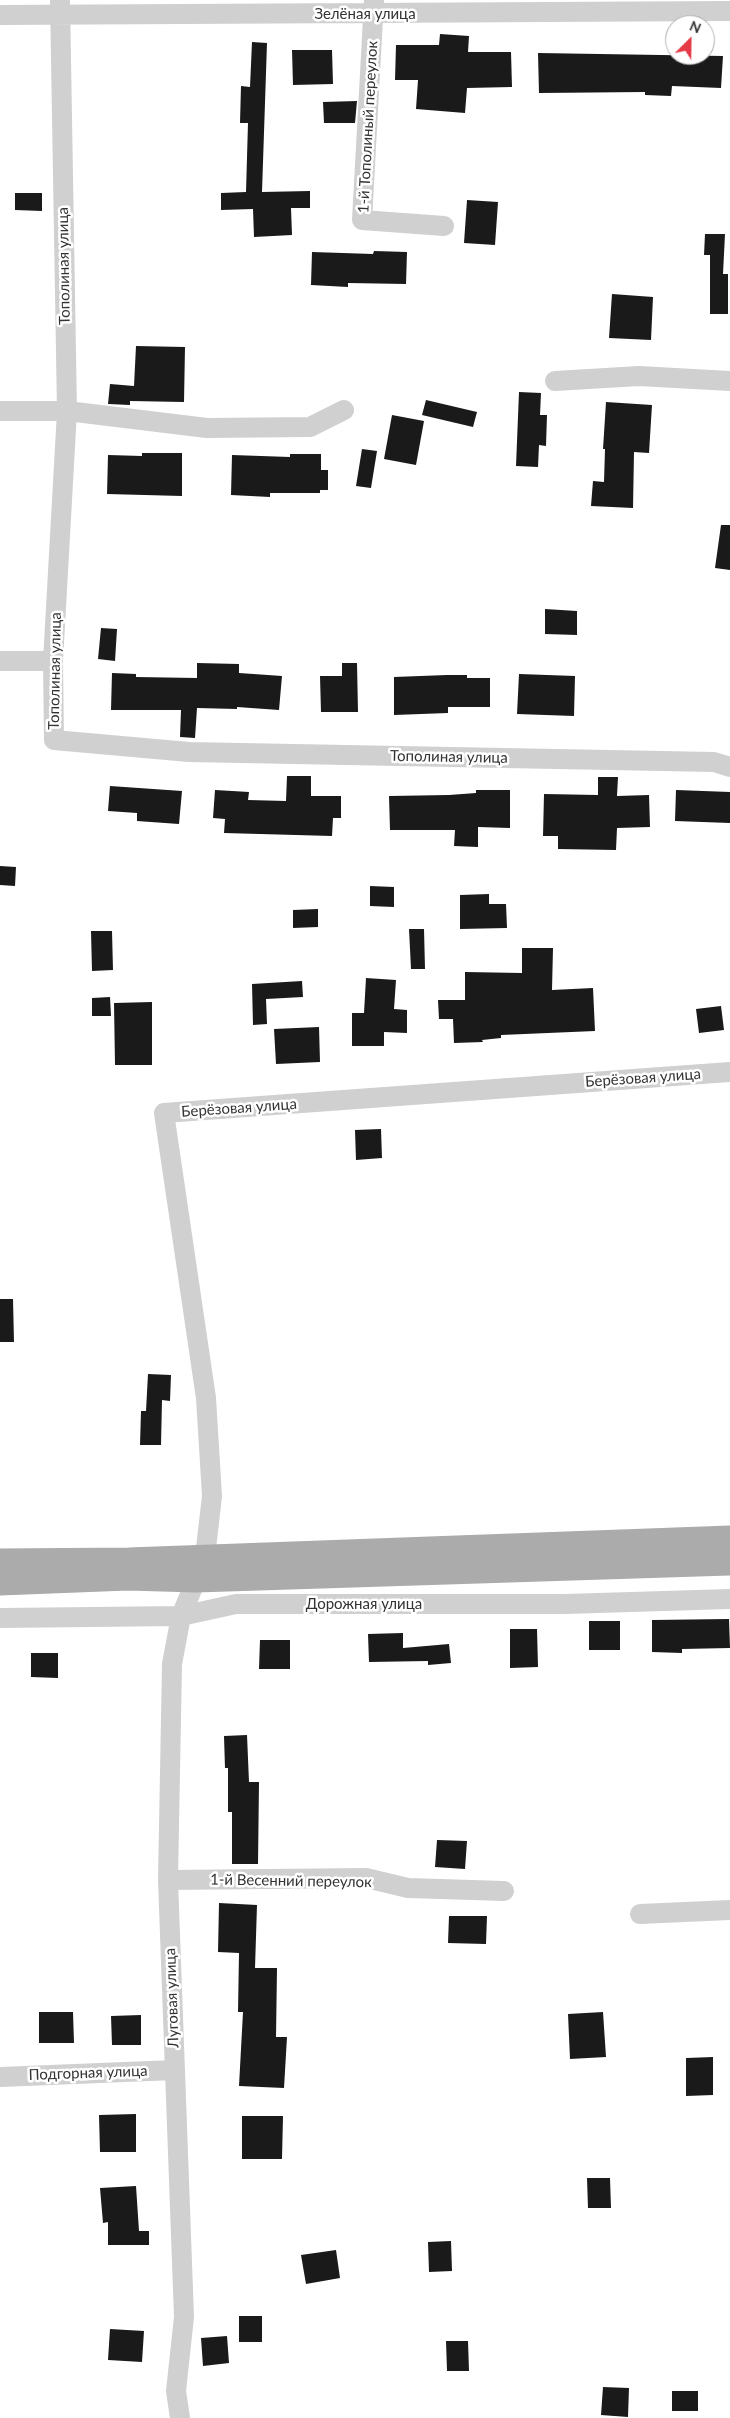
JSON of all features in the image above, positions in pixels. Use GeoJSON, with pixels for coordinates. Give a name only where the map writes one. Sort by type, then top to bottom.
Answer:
{"type":"FeatureCollection","features":[{"type":"Feature","properties":{"kind":"main road"},"geometry":{"type":"LineString","coordinates":[[0,1561],[205,1557],[730,1538]]}},
{"type":"Feature","properties":{"kind":"main road","name":"Дорожная улица"},"geometry":{"type":"LineString","coordinates":[[0,1583],[128,1578],[196,1580],[730,1563]]}},
{"type":"Feature","properties":{"kind":"street","name":"Зелёная улица"},"geometry":{"type":"LineString","coordinates":[[0,15],[59,7],[374,7],[730,12]]}},
{"type":"Feature","properties":{"kind":"street","name":"Тополиная улица"},"geometry":{"type":"LineString","coordinates":[[59,7],[68,412],[54,661],[54,740],[189,752],[714,762],[730,767]]}},
{"type":"Feature","properties":{"kind":"street","name":"1-й Тополиный переулок"},"geometry":{"type":"LineString","coordinates":[[374,7],[362,220],[444,226]]}},
{"type":"Feature","properties":{"kind":"street"},"geometry":{"type":"LineString","coordinates":[[554,381],[639,376],[730,381]]}},
{"type":"Feature","properties":{"kind":"street"},"geometry":{"type":"LineString","coordinates":[[0,411],[68,412],[208,428],[310,427],[344,410]]}},
{"type":"Feature","properties":{"kind":"street"},"geometry":{"type":"LineString","coordinates":[[0,660],[54,661]]}},
{"type":"Feature","properties":{"kind":"street","name":"Берёзовая улица"},"geometry":{"type":"LineString","coordinates":[[205,1557],[212,1496],[206,1398],[164,1113],[730,1072]]}},
{"type":"Feature","properties":{"kind":"street","name":"Луговая улица"},"geometry":{"type":"LineString","coordinates":[[180,2418],[176,2391],[184,2317],[168,1880],[172,1664],[181,1616],[196,1580]]}},
{"type":"Feature","properties":{"kind":"street","name":"Дорожная улица"},"geometry":{"type":"LineString","coordinates":[[0,1618],[181,1616],[236,1604],[565,1604],[730,1598]]}},
{"type":"Feature","properties":{"kind":"street","name":"1-й Весенний переулок"},"geometry":{"type":"LineString","coordinates":[[168,1880],[366,1878],[408,1888],[504,1892]]}},
{"type":"Feature","properties":{"kind":"street"},"geometry":{"type":"LineString","coordinates":[[640,1914],[730,1910]]}},
{"type":"Feature","properties":{"kind":"street","name":"Подгорная улица"},"geometry":{"type":"LineString","coordinates":[[0,2077],[175,2070]]}},
{"type":"Feature","properties":{"kind":"building"},"geometry":{"type":"Polygon","coordinates":[[[440,34],[469,36],[468,52],[511,52],[512,87],[467,88],[465,113],[416,109],[418,80],[395,80],[396,45],[439,45],[440,34]]]}},
{"type":"Feature","properties":{"kind":"building"},"geometry":{"type":"Polygon","coordinates":[[[252,42],[267,43],[262,192],[310,191],[310,208],[291,208],[292,235],[254,237],[253,209],[221,210],[221,193],[246,192],[248,123],[240,123],[241,86],[250,87],[252,42]]]}},
{"type":"Feature","properties":{"kind":"building"},"geometry":{"type":"Polygon","coordinates":[[[292,50],[332,50],[333,84],[293,85],[292,50]]]}},
{"type":"Feature","properties":{"kind":"building"},"geometry":{"type":"Polygon","coordinates":[[[538,53],[665,55],[665,65],[715,65],[715,56],[723,56],[721,88],[672,86],[671,96],[645,95],[645,92],[539,93],[538,53]]]}},
{"type":"Feature","properties":{"kind":"building"},"geometry":{"type":"Polygon","coordinates":[[[357,101],[355,123],[324,123],[323,102],[357,101]]]}},
{"type":"Feature","properties":{"kind":"building"},"geometry":{"type":"Polygon","coordinates":[[[15,193],[42,193],[42,211],[15,210],[15,193]]]}},
{"type":"Feature","properties":{"kind":"building"},"geometry":{"type":"Polygon","coordinates":[[[467,200],[498,202],[495,245],[464,243],[467,200]]]}},
{"type":"Feature","properties":{"kind":"building"},"geometry":{"type":"Polygon","coordinates":[[[705,234],[725,234],[723,274],[728,274],[728,314],[710,314],[710,255],[704,255],[705,234]]]}},
{"type":"Feature","properties":{"kind":"building"},"geometry":{"type":"Polygon","coordinates":[[[374,251],[407,252],[406,284],[348,283],[348,287],[311,285],[312,252],[373,254],[374,251]]]}},
{"type":"Feature","properties":{"kind":"building"},"geometry":{"type":"Polygon","coordinates":[[[612,294],[653,297],[651,340],[609,338],[612,294]]]}},
{"type":"Feature","properties":{"kind":"building"},"geometry":{"type":"Polygon","coordinates":[[[136,346],[185,347],[184,402],[130,401],[130,405],[108,404],[110,384],[134,386],[136,346]]]}},
{"type":"Feature","properties":{"kind":"building"},"geometry":{"type":"Polygon","coordinates":[[[519,392],[541,393],[540,415],[547,415],[546,446],[539,445],[538,467],[516,466],[519,392]]]}},
{"type":"Feature","properties":{"kind":"building"},"geometry":{"type":"Polygon","coordinates":[[[426,400],[477,412],[473,427],[422,415],[426,400]]]}},
{"type":"Feature","properties":{"kind":"building"},"geometry":{"type":"Polygon","coordinates":[[[606,402],[652,405],[649,453],[634,452],[633,508],[591,506],[593,481],[604,482],[605,449],[603,449],[606,402]]]}},
{"type":"Feature","properties":{"kind":"building"},"geometry":{"type":"Polygon","coordinates":[[[392,415],[424,421],[416,465],[384,459],[392,415]]]}},
{"type":"Feature","properties":{"kind":"building"},"geometry":{"type":"Polygon","coordinates":[[[362,449],[377,451],[371,488],[356,486],[362,449]]]}},
{"type":"Feature","properties":{"kind":"building"},"geometry":{"type":"Polygon","coordinates":[[[142,453],[182,453],[182,496],[107,494],[108,455],[142,456],[142,453]]]}},
{"type":"Feature","properties":{"kind":"building"},"geometry":{"type":"Polygon","coordinates":[[[290,454],[321,454],[321,470],[328,470],[328,490],[320,490],[320,493],[270,493],[270,497],[231,495],[232,455],[290,457],[290,454]]]}},
{"type":"Feature","properties":{"kind":"building"},"geometry":{"type":"Polygon","coordinates":[[[721,525],[730,525],[730,570],[715,568],[721,525]]]}},
{"type":"Feature","properties":{"kind":"building"},"geometry":{"type":"Polygon","coordinates":[[[545,609],[577,611],[577,635],[545,634],[545,609]]]}},
{"type":"Feature","properties":{"kind":"building"},"geometry":{"type":"Polygon","coordinates":[[[101,628],[117,629],[115,661],[98,659],[101,628]]]}},
{"type":"Feature","properties":{"kind":"building"},"geometry":{"type":"Polygon","coordinates":[[[197,663],[239,664],[239,673],[282,676],[279,710],[237,707],[237,709],[197,708],[195,738],[180,737],[181,710],[111,710],[112,673],[136,674],[136,677],[197,678],[197,663]]]}},
{"type":"Feature","properties":{"kind":"building"},"geometry":{"type":"Polygon","coordinates":[[[342,663],[357,663],[358,712],[321,712],[320,676],[342,676],[342,663]]]}},
{"type":"Feature","properties":{"kind":"building"},"geometry":{"type":"Polygon","coordinates":[[[519,674],[575,676],[574,716],[517,714],[519,674]]]}},
{"type":"Feature","properties":{"kind":"building"},"geometry":{"type":"Polygon","coordinates":[[[467,675],[467,678],[490,678],[490,707],[448,707],[448,713],[394,715],[394,677],[467,675]]]}},
{"type":"Feature","properties":{"kind":"building"},"geometry":{"type":"Polygon","coordinates":[[[287,776],[311,776],[311,796],[341,796],[341,818],[333,818],[332,836],[224,833],[225,819],[213,818],[215,790],[249,792],[248,800],[286,801],[287,776]]]}},
{"type":"Feature","properties":{"kind":"building"},"geometry":{"type":"Polygon","coordinates":[[[598,777],[618,777],[617,796],[649,795],[650,827],[617,828],[616,850],[558,849],[558,836],[543,836],[544,794],[598,795],[598,777]]]}},
{"type":"Feature","properties":{"kind":"building"},"geometry":{"type":"Polygon","coordinates":[[[110,786],[182,791],[179,824],[137,821],[137,813],[108,811],[110,786]]]}},
{"type":"Feature","properties":{"kind":"building"},"geometry":{"type":"Polygon","coordinates":[[[476,790],[510,790],[510,828],[478,827],[478,847],[454,846],[455,830],[390,830],[389,796],[449,795],[476,793],[476,790]]]}},
{"type":"Feature","properties":{"kind":"building"},"geometry":{"type":"Polygon","coordinates":[[[676,790],[730,792],[730,823],[675,821],[676,790]]]}},
{"type":"Feature","properties":{"kind":"building"},"geometry":{"type":"Polygon","coordinates":[[[0,866],[16,867],[15,886],[0,885],[0,866]]]}},
{"type":"Feature","properties":{"kind":"building"},"geometry":{"type":"Polygon","coordinates":[[[370,886],[394,887],[394,907],[370,906],[370,886]]]}},
{"type":"Feature","properties":{"kind":"building"},"geometry":{"type":"Polygon","coordinates":[[[489,894],[489,904],[506,904],[507,928],[460,929],[460,895],[489,894]]]}},
{"type":"Feature","properties":{"kind":"building"},"geometry":{"type":"Polygon","coordinates":[[[318,909],[318,927],[293,928],[293,910],[318,909]]]}},
{"type":"Feature","properties":{"kind":"building"},"geometry":{"type":"Polygon","coordinates":[[[409,929],[424,929],[425,969],[411,969],[409,929]]]}},
{"type":"Feature","properties":{"kind":"building"},"geometry":{"type":"Polygon","coordinates":[[[91,931],[112,931],[113,970],[92,971],[91,931]]]}},
{"type":"Feature","properties":{"kind":"building"},"geometry":{"type":"Polygon","coordinates":[[[522,948],[553,948],[552,990],[593,988],[595,1031],[501,1035],[501,1038],[482,1040],[483,1042],[454,1043],[453,1019],[439,1019],[438,1000],[465,1000],[465,972],[522,973],[522,948]]]}},
{"type":"Feature","properties":{"kind":"building"},"geometry":{"type":"Polygon","coordinates":[[[366,978],[396,980],[394,1009],[407,1010],[407,1033],[384,1032],[384,1046],[352,1046],[352,1013],[364,1013],[366,978]]]}},
{"type":"Feature","properties":{"kind":"building"},"geometry":{"type":"Polygon","coordinates":[[[302,981],[303,997],[266,999],[267,1024],[253,1025],[252,984],[302,981]]]}},
{"type":"Feature","properties":{"kind":"building"},"geometry":{"type":"Polygon","coordinates":[[[110,997],[111,1016],[92,1016],[92,998],[110,997]]]}},
{"type":"Feature","properties":{"kind":"building"},"geometry":{"type":"Polygon","coordinates":[[[152,1002],[152,1065],[115,1065],[114,1003],[152,1002]]]}},
{"type":"Feature","properties":{"kind":"building"},"geometry":{"type":"Polygon","coordinates":[[[721,1006],[724,1030],[699,1033],[696,1009],[721,1006]]]}},
{"type":"Feature","properties":{"kind":"building"},"geometry":{"type":"Polygon","coordinates":[[[319,1027],[320,1062],[276,1064],[274,1029],[319,1027]]]}},
{"type":"Feature","properties":{"kind":"building"},"geometry":{"type":"Polygon","coordinates":[[[381,1129],[382,1158],[356,1160],[355,1130],[381,1129]]]}},
{"type":"Feature","properties":{"kind":"building"},"geometry":{"type":"Polygon","coordinates":[[[0,1299],[13,1299],[14,1342],[0,1342],[0,1299]]]}},
{"type":"Feature","properties":{"kind":"building"},"geometry":{"type":"Polygon","coordinates":[[[148,1374],[171,1375],[170,1401],[162,1400],[161,1445],[140,1445],[141,1411],[146,1411],[148,1374]]]}},
{"type":"Feature","properties":{"kind":"building"},"geometry":{"type":"Polygon","coordinates":[[[729,1619],[730,1648],[682,1649],[682,1653],[652,1652],[652,1620],[729,1619]]]}},
{"type":"Feature","properties":{"kind":"building"},"geometry":{"type":"Polygon","coordinates":[[[589,1621],[620,1621],[620,1650],[589,1650],[589,1621]]]}},
{"type":"Feature","properties":{"kind":"building"},"geometry":{"type":"Polygon","coordinates":[[[510,1629],[537,1629],[538,1667],[510,1668],[510,1629]]]}},
{"type":"Feature","properties":{"kind":"building"},"geometry":{"type":"Polygon","coordinates":[[[403,1633],[403,1648],[449,1644],[451,1663],[428,1665],[428,1661],[369,1662],[368,1634],[403,1633]]]}},
{"type":"Feature","properties":{"kind":"building"},"geometry":{"type":"Polygon","coordinates":[[[260,1640],[290,1640],[290,1669],[259,1669],[260,1640]]]}},
{"type":"Feature","properties":{"kind":"building"},"geometry":{"type":"Polygon","coordinates":[[[31,1653],[58,1653],[58,1678],[31,1677],[31,1653]]]}},
{"type":"Feature","properties":{"kind":"building"},"geometry":{"type":"Polygon","coordinates":[[[247,1735],[249,1782],[259,1782],[258,1864],[232,1864],[232,1812],[228,1812],[228,1768],[225,1768],[224,1736],[247,1735]]]}},
{"type":"Feature","properties":{"kind":"building"},"geometry":{"type":"Polygon","coordinates":[[[437,1840],[467,1841],[465,1869],[435,1867],[437,1840]]]}},
{"type":"Feature","properties":{"kind":"building"},"geometry":{"type":"Polygon","coordinates":[[[219,1903],[257,1905],[255,1968],[277,1968],[276,2037],[287,2037],[284,2088],[239,2086],[243,2012],[238,2012],[239,1953],[218,1952],[219,1903]]]}},
{"type":"Feature","properties":{"kind":"building"},"geometry":{"type":"Polygon","coordinates":[[[449,1916],[487,1916],[486,1944],[448,1943],[449,1916]]]}},
{"type":"Feature","properties":{"kind":"building"},"geometry":{"type":"Polygon","coordinates":[[[39,2012],[73,2012],[74,2043],[39,2043],[39,2012]]]}},
{"type":"Feature","properties":{"kind":"building"},"geometry":{"type":"Polygon","coordinates":[[[603,2012],[606,2057],[570,2059],[568,2014],[603,2012]]]}},
{"type":"Feature","properties":{"kind":"building"},"geometry":{"type":"Polygon","coordinates":[[[141,2015],[141,2045],[112,2045],[111,2016],[141,2015]]]}},
{"type":"Feature","properties":{"kind":"building"},"geometry":{"type":"Polygon","coordinates":[[[713,2057],[713,2095],[686,2096],[686,2058],[713,2057]]]}},
{"type":"Feature","properties":{"kind":"building"},"geometry":{"type":"Polygon","coordinates":[[[136,2114],[136,2152],[100,2152],[99,2115],[136,2114]]]}},
{"type":"Feature","properties":{"kind":"building"},"geometry":{"type":"Polygon","coordinates":[[[242,2116],[283,2116],[282,2159],[242,2159],[242,2116]]]}},
{"type":"Feature","properties":{"kind":"building"},"geometry":{"type":"Polygon","coordinates":[[[587,2178],[610,2178],[611,2208],[588,2208],[587,2178]]]}},
{"type":"Feature","properties":{"kind":"building"},"geometry":{"type":"Polygon","coordinates":[[[136,2186],[139,2231],[149,2231],[149,2245],[108,2245],[108,2222],[103,2223],[100,2188],[136,2186]]]}},
{"type":"Feature","properties":{"kind":"building"},"geometry":{"type":"Polygon","coordinates":[[[451,2241],[452,2271],[429,2272],[428,2242],[451,2241]]]}},
{"type":"Feature","properties":{"kind":"building"},"geometry":{"type":"Polygon","coordinates":[[[336,2250],[340,2278],[306,2284],[301,2255],[336,2250]]]}},
{"type":"Feature","properties":{"kind":"building"},"geometry":{"type":"Polygon","coordinates":[[[239,2316],[262,2316],[262,2342],[239,2342],[239,2316]]]}},
{"type":"Feature","properties":{"kind":"building"},"geometry":{"type":"Polygon","coordinates":[[[110,2329],[144,2331],[142,2362],[108,2360],[110,2329]]]}},
{"type":"Feature","properties":{"kind":"building"},"geometry":{"type":"Polygon","coordinates":[[[227,2336],[229,2363],[203,2366],[201,2338],[227,2336]]]}},
{"type":"Feature","properties":{"kind":"building"},"geometry":{"type":"Polygon","coordinates":[[[446,2341],[468,2341],[469,2371],[447,2371],[446,2341]]]}},
{"type":"Feature","properties":{"kind":"building"},"geometry":{"type":"Polygon","coordinates":[[[603,2387],[629,2388],[628,2417],[601,2415],[603,2387]]]}},
{"type":"Feature","properties":{"kind":"building"},"geometry":{"type":"Polygon","coordinates":[[[672,2391],[698,2391],[698,2411],[672,2411],[672,2391]]]}}]}
